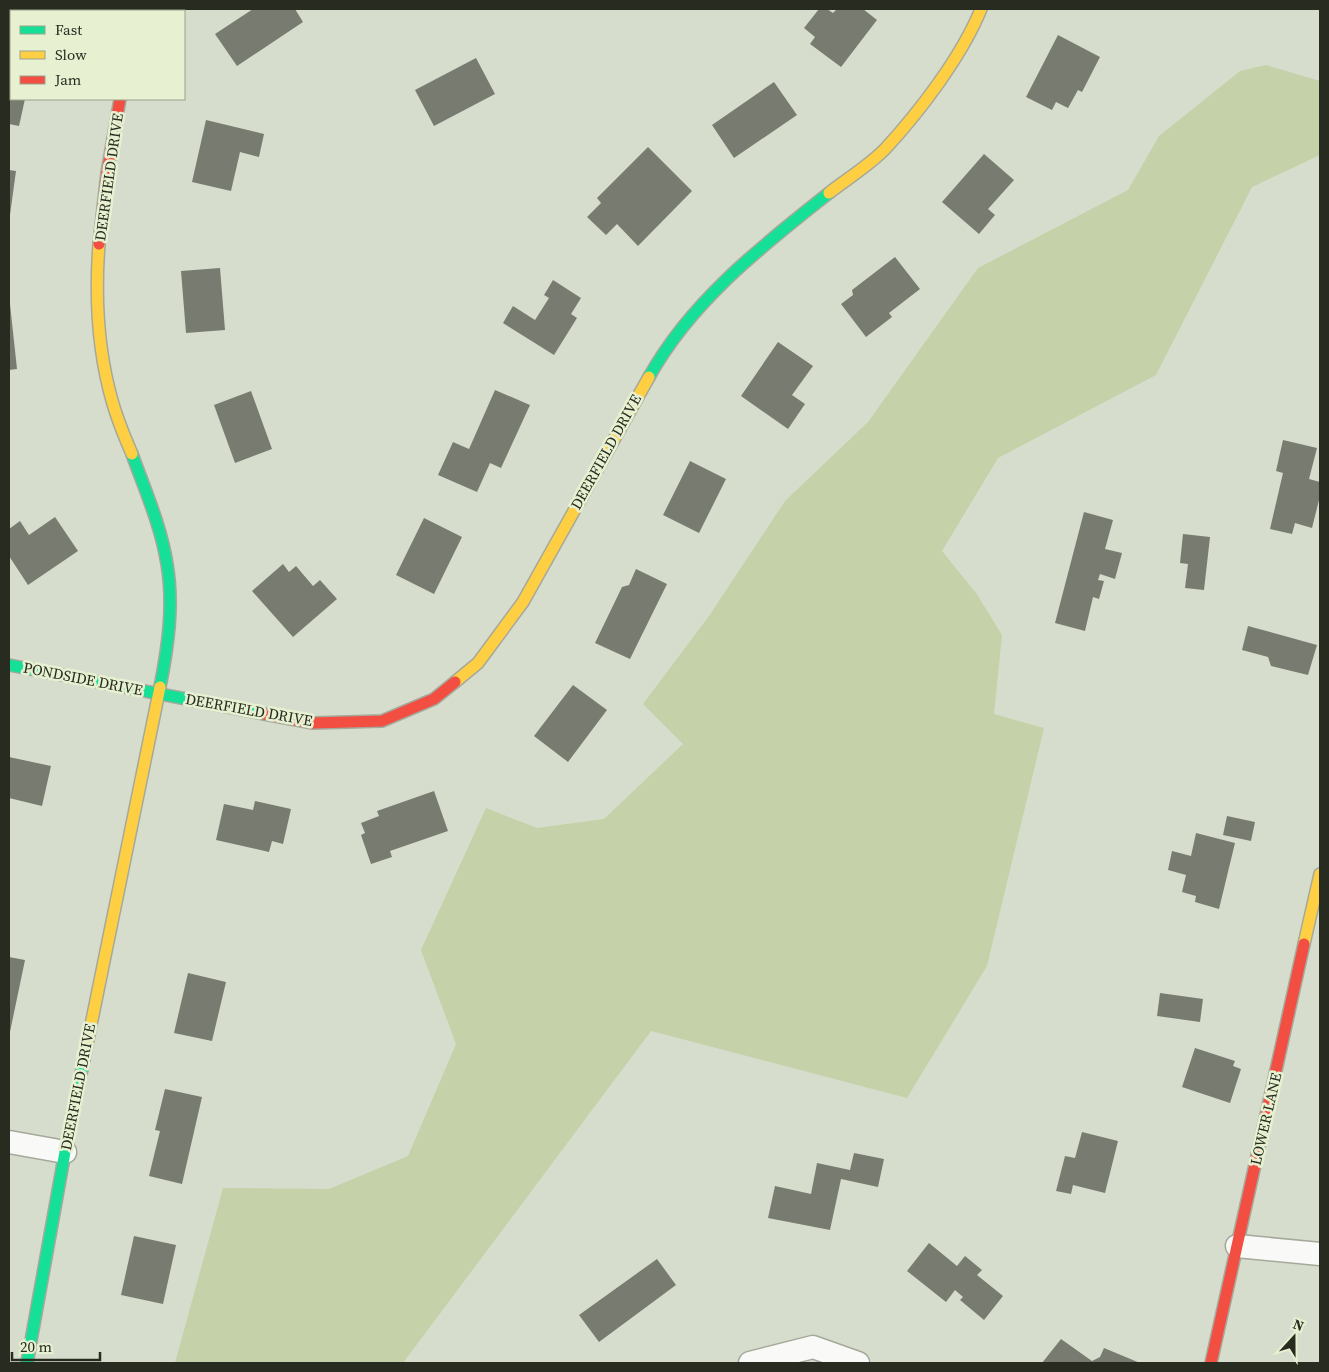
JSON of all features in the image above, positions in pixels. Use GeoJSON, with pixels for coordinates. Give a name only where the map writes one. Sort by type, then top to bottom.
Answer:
{"type":"FeatureCollection","features":[{"type":"Feature","properties":{"kind":"street","name":"DEERFIELD DRIVE"},"geometry":{"type":"LineString","coordinates":[[158,694],[313,723],[382,721],[434,699],[478,663],[523,602],[659,358],[706,299],[764,245],[885,149],[938,84],[976,21],[981,9]]}},
{"type":"Feature","properties":{"kind":"street","name":"DEERFIELD DRIVE"},"geometry":{"type":"LineString","coordinates":[[28,1363],[64,1152],[166,654],[171,608],[166,563],[157,526],[111,396],[100,335],[96,277],[101,210],[120,100]]}},
{"type":"Feature","properties":{"kind":"street","name":"PONDSIDE DRIVE"},"geometry":{"type":"LineString","coordinates":[[9,665],[158,694]]}},
{"type":"Feature","properties":{"kind":"street","name":"LOWER LANE"},"geometry":{"type":"LineString","coordinates":[[1210,1363],[1320,874]]}},
{"type":"Feature","properties":{"kind":"street"},"geometry":{"type":"LineString","coordinates":[[9,1142],[64,1152]]}},
{"type":"Feature","properties":{"kind":"street"},"geometry":{"type":"LineString","coordinates":[[1237,1246],[1320,1254]]}},
{"type":"Feature","properties":{"kind":"street"},"geometry":{"type":"LineString","coordinates":[[750,1363],[813,1346],[858,1363]]}},
{"type":"Feature","properties":{"kind":"green space"},"geometry":{"type":"Polygon","coordinates":[[[1266,65],[1320,81],[1320,155],[1252,187],[1156,375],[998,458],[942,551],[976,593],[1002,635],[994,714],[1044,728],[987,966],[907,1098],[651,1031],[403,1363],[175,1363],[223,1188],[329,1189],[408,1156],[456,1044],[421,950],[486,808],[537,828],[604,819],[683,744],[643,704],[709,616],[785,501],[868,422],[978,268],[1128,190],[1159,136],[1240,71],[1266,65]]]}},
{"type":"Feature","properties":{"kind":"building"},"geometry":{"type":"Polygon","coordinates":[[[253,9],[295,9],[303,22],[237,66],[215,34],[253,9]]]}},
{"type":"Feature","properties":{"kind":"building"},"geometry":{"type":"Polygon","coordinates":[[[819,9],[827,9],[833,13],[837,9],[863,9],[877,20],[841,67],[810,44],[815,37],[804,28],[819,9]]]}},
{"type":"Feature","properties":{"kind":"building"},"geometry":{"type":"Polygon","coordinates":[[[10,20],[10,100],[25,100],[19,126],[9,124],[10,20]]]}},
{"type":"Feature","properties":{"kind":"building"},"geometry":{"type":"Polygon","coordinates":[[[1058,35],[1100,57],[1082,92],[1078,90],[1068,108],[1056,102],[1052,110],[1026,97],[1058,35]]]}},
{"type":"Feature","properties":{"kind":"building"},"geometry":{"type":"Polygon","coordinates":[[[476,58],[495,94],[434,126],[415,90],[476,58]]]}},
{"type":"Feature","properties":{"kind":"building"},"geometry":{"type":"Polygon","coordinates":[[[774,82],[797,115],[734,158],[712,125],[774,82]]]}},
{"type":"Feature","properties":{"kind":"building"},"geometry":{"type":"Polygon","coordinates":[[[206,120],[264,134],[259,157],[240,152],[231,191],[192,182],[206,120]]]}},
{"type":"Feature","properties":{"kind":"building"},"geometry":{"type":"Polygon","coordinates":[[[648,147],[692,191],[638,246],[617,224],[606,235],[587,217],[601,203],[597,198],[648,147]]]}},
{"type":"Feature","properties":{"kind":"building"},"geometry":{"type":"Polygon","coordinates":[[[984,154],[1014,180],[988,209],[995,215],[979,234],[942,202],[984,154]]]}},
{"type":"Feature","properties":{"kind":"building"},"geometry":{"type":"Polygon","coordinates":[[[9,170],[16,171],[10,215],[9,215],[9,170]]]}},
{"type":"Feature","properties":{"kind":"building"},"geometry":{"type":"Polygon","coordinates":[[[895,257],[920,289],[889,313],[892,317],[866,337],[841,304],[853,295],[852,290],[895,257]]]}},
{"type":"Feature","properties":{"kind":"building"},"geometry":{"type":"Polygon","coordinates":[[[220,268],[225,330],[186,333],[181,271],[220,268]]]}},
{"type":"Feature","properties":{"kind":"building"},"geometry":{"type":"Polygon","coordinates":[[[553,280],[581,298],[571,314],[577,318],[554,355],[503,323],[513,306],[535,320],[549,298],[544,295],[553,280]]]}},
{"type":"Feature","properties":{"kind":"building"},"geometry":{"type":"Polygon","coordinates":[[[9,305],[17,369],[9,370],[9,305]]]}},
{"type":"Feature","properties":{"kind":"building"},"geometry":{"type":"Polygon","coordinates":[[[778,342],[813,366],[792,395],[805,404],[788,429],[741,396],[778,342]]]}},
{"type":"Feature","properties":{"kind":"building"},"geometry":{"type":"Polygon","coordinates":[[[495,390],[530,405],[501,468],[490,463],[477,492],[438,475],[453,442],[469,449],[495,390]]]}},
{"type":"Feature","properties":{"kind":"building"},"geometry":{"type":"Polygon","coordinates":[[[251,391],[272,449],[235,463],[214,405],[251,391]]]}},
{"type":"Feature","properties":{"kind":"building"},"geometry":{"type":"Polygon","coordinates":[[[1283,440],[1317,448],[1309,479],[1320,482],[1320,496],[1312,528],[1295,523],[1292,534],[1270,529],[1283,473],[1276,471],[1283,440]]]}},
{"type":"Feature","properties":{"kind":"building"},"geometry":{"type":"Polygon","coordinates":[[[690,461],[726,479],[699,533],[663,515],[690,461]]]}},
{"type":"Feature","properties":{"kind":"building"},"geometry":{"type":"Polygon","coordinates":[[[1084,512],[1113,520],[1105,549],[1122,553],[1115,579],[1100,574],[1098,580],[1104,581],[1099,599],[1093,597],[1085,631],[1055,623],[1084,512]]]}},
{"type":"Feature","properties":{"kind":"building"},"geometry":{"type":"Polygon","coordinates":[[[55,517],[78,551],[28,585],[9,556],[9,529],[20,521],[29,535],[55,517]]]}},
{"type":"Feature","properties":{"kind":"building"},"geometry":{"type":"Polygon","coordinates":[[[424,518],[462,537],[434,594],[396,575],[424,518]]]}},
{"type":"Feature","properties":{"kind":"building"},"geometry":{"type":"Polygon","coordinates":[[[1183,534],[1210,537],[1204,590],[1185,588],[1188,564],[1180,563],[1183,534]]]}},
{"type":"Feature","properties":{"kind":"building"},"geometry":{"type":"Polygon","coordinates":[[[283,564],[289,572],[296,566],[313,586],[320,580],[337,599],[293,637],[252,591],[283,564]]]}},
{"type":"Feature","properties":{"kind":"building"},"geometry":{"type":"Polygon","coordinates":[[[636,569],[667,584],[630,659],[595,643],[622,587],[629,585],[636,569]]]}},
{"type":"Feature","properties":{"kind":"building"},"geometry":{"type":"Polygon","coordinates":[[[1248,626],[1317,645],[1308,675],[1271,666],[1268,657],[1242,650],[1248,626]]]}},
{"type":"Feature","properties":{"kind":"building"},"geometry":{"type":"Polygon","coordinates":[[[573,685],[607,710],[568,762],[534,736],[573,685]]]}},
{"type":"Feature","properties":{"kind":"building"},"geometry":{"type":"Polygon","coordinates":[[[9,757],[51,766],[42,806],[9,798],[9,757]]]}},
{"type":"Feature","properties":{"kind":"building"},"geometry":{"type":"Polygon","coordinates":[[[434,791],[448,831],[390,851],[392,857],[371,864],[361,835],[365,833],[361,823],[379,816],[377,811],[434,791]]]}},
{"type":"Feature","properties":{"kind":"building"},"geometry":{"type":"Polygon","coordinates":[[[255,801],[291,809],[283,844],[272,841],[269,852],[216,840],[224,804],[253,810],[255,801]]]}},
{"type":"Feature","properties":{"kind":"building"},"geometry":{"type":"Polygon","coordinates":[[[1227,816],[1255,822],[1251,841],[1223,835],[1227,816]]]}},
{"type":"Feature","properties":{"kind":"building"},"geometry":{"type":"Polygon","coordinates":[[[1196,833],[1235,843],[1219,909],[1195,902],[1196,896],[1182,892],[1186,875],[1168,870],[1172,851],[1191,856],[1196,833]]]}},
{"type":"Feature","properties":{"kind":"building"},"geometry":{"type":"Polygon","coordinates":[[[9,957],[25,960],[10,1032],[9,1032],[9,957]]]}},
{"type":"Feature","properties":{"kind":"building"},"geometry":{"type":"Polygon","coordinates":[[[188,973],[226,982],[212,1041],[174,1033],[188,973]]]}},
{"type":"Feature","properties":{"kind":"building"},"geometry":{"type":"Polygon","coordinates":[[[1160,993],[1203,999],[1200,1022],[1157,1016],[1160,993]]]}},
{"type":"Feature","properties":{"kind":"building"},"geometry":{"type":"Polygon","coordinates":[[[1195,1048],[1235,1061],[1233,1066],[1241,1069],[1230,1103],[1182,1087],[1195,1048]]]}},
{"type":"Feature","properties":{"kind":"building"},"geometry":{"type":"Polygon","coordinates":[[[165,1089],[202,1097],[182,1184],[149,1176],[160,1131],[155,1130],[165,1089]]]}},
{"type":"Feature","properties":{"kind":"building"},"geometry":{"type":"Polygon","coordinates":[[[1082,1132],[1118,1141],[1105,1193],[1073,1185],[1071,1194],[1056,1191],[1065,1156],[1075,1158],[1082,1132]]]}},
{"type":"Feature","properties":{"kind":"building"},"geometry":{"type":"Polygon","coordinates":[[[854,1153],[884,1159],[878,1187],[841,1179],[830,1230],[768,1218],[775,1186],[811,1194],[817,1163],[850,1170],[854,1153]]]}},
{"type":"Feature","properties":{"kind":"building"},"geometry":{"type":"Polygon","coordinates":[[[134,1236],[176,1245],[163,1304],[121,1295],[134,1236]]]}},
{"type":"Feature","properties":{"kind":"building"},"geometry":{"type":"Polygon","coordinates":[[[929,1243],[957,1266],[965,1256],[982,1270],[977,1275],[1003,1296],[984,1320],[960,1300],[963,1297],[955,1290],[946,1302],[907,1271],[929,1243]]]}},
{"type":"Feature","properties":{"kind":"building"},"geometry":{"type":"Polygon","coordinates":[[[657,1259],[676,1285],[599,1342],[579,1315],[657,1259]]]}},
{"type":"Feature","properties":{"kind":"building"},"geometry":{"type":"Polygon","coordinates":[[[1061,1339],[1092,1361],[1100,1357],[1104,1348],[1140,1363],[1042,1363],[1061,1339]]]}},
{"type":"Feature","properties":{"kind":"traffic: fast"},"geometry":{"type":"LineString","coordinates":[[649,377],[666,349],[707,299],[754,254],[829,193]]}},
{"type":"Feature","properties":{"kind":"traffic: fast"},"geometry":{"type":"LineString","coordinates":[[132,454],[161,536],[169,579],[169,626],[160,687]]}},
{"type":"Feature","properties":{"kind":"traffic: fast"},"geometry":{"type":"LineString","coordinates":[[9,665],[264,714]]}},
{"type":"Feature","properties":{"kind":"traffic: fast"},"geometry":{"type":"LineString","coordinates":[[27,1363],[65,1152],[84,1059]]}},
{"type":"Feature","properties":{"kind":"traffic: slow"},"geometry":{"type":"LineString","coordinates":[[829,193],[880,154],[913,117],[952,64],[981,9]]}},
{"type":"Feature","properties":{"kind":"traffic: slow"},"geometry":{"type":"LineString","coordinates":[[99,244],[97,284],[104,365],[115,410],[132,454]]}},
{"type":"Feature","properties":{"kind":"traffic: slow"},"geometry":{"type":"LineString","coordinates":[[455,682],[478,663],[523,602],[649,377]]}},
{"type":"Feature","properties":{"kind":"traffic: slow"},"geometry":{"type":"LineString","coordinates":[[84,1059],[160,687]]}},
{"type":"Feature","properties":{"kind":"traffic: slow"},"geometry":{"type":"LineString","coordinates":[[1304,944],[1320,874]]}},
{"type":"Feature","properties":{"kind":"traffic: jam"},"geometry":{"type":"LineString","coordinates":[[99,244],[107,173],[120,100]]}},
{"type":"Feature","properties":{"kind":"traffic: jam"},"geometry":{"type":"LineString","coordinates":[[264,714],[313,723],[382,721],[434,699],[455,682]]}},
{"type":"Feature","properties":{"kind":"traffic: jam"},"geometry":{"type":"LineString","coordinates":[[1211,1363],[1304,944]]}}]}
